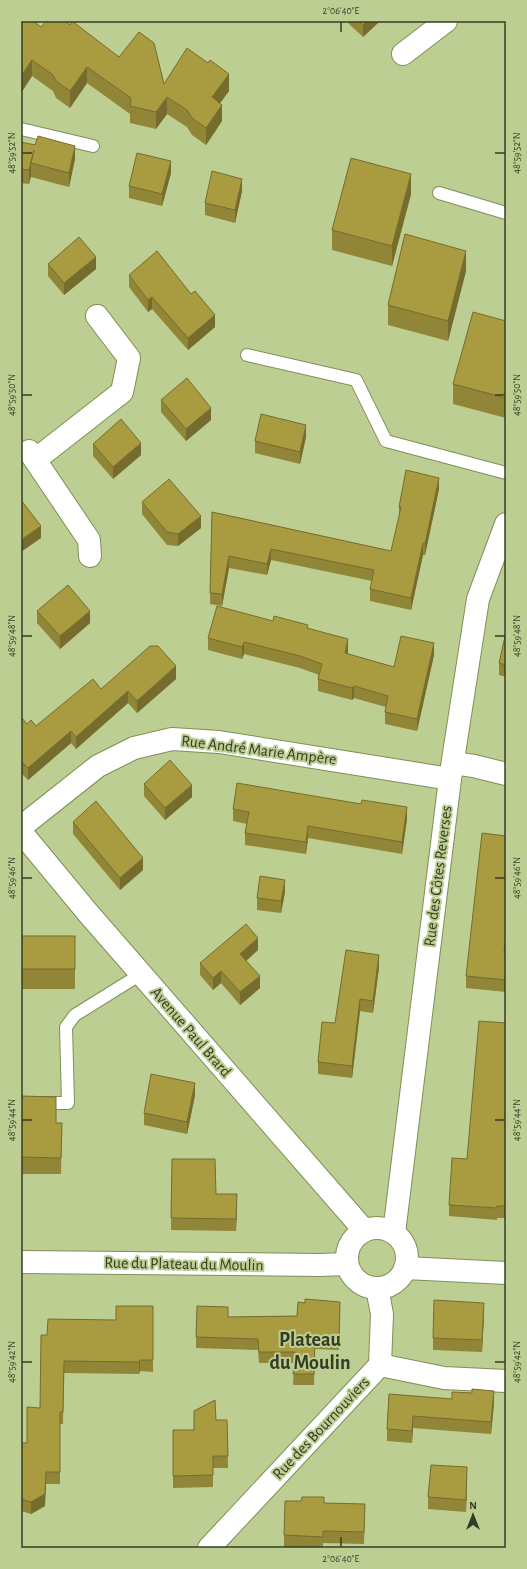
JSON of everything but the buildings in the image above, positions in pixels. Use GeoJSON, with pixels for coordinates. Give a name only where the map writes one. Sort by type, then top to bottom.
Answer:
{"type":"FeatureCollection","features":[{"type":"Feature","properties":{"kind":"street"},"geometry":{"type":"LineString","coordinates":[[403,54],[446,21]]}},
{"type":"Feature","properties":{"kind":"street"},"geometry":{"type":"LineString","coordinates":[[90,556],[89,540],[26,454],[122,392],[129,358],[97,316]]}},
{"type":"Feature","properties":{"kind":"street","name":"Rue des Côtes Reverses"},"geometry":{"type":"LineString","coordinates":[[394,1233],[451,771],[478,599],[506,524]]}},
{"type":"Feature","properties":{"kind":"street","name":"Rue André Marie Ampère"},"geometry":{"type":"LineString","coordinates":[[21,827],[98,766],[134,748],[172,739],[219,742],[451,771],[474,766],[506,774]]}},
{"type":"Feature","properties":{"kind":"street","name":"Avenue Paul Brard"},"geometry":{"type":"LineString","coordinates":[[21,832],[141,974],[364,1230]]}},
{"type":"Feature","properties":{"kind":"street"},"geometry":{"type":"LineString","coordinates":[[374,1227],[384,1228],[394,1233],[401,1239],[406,1248],[407,1258],[405,1268],[401,1276],[394,1283],[386,1287],[376,1288],[366,1286],[357,1281],[350,1274],[346,1254],[349,1244],[355,1236],[364,1230],[374,1227]]}},
{"type":"Feature","properties":{"kind":"street","name":"Rue du Plateau du Moulin"},"geometry":{"type":"LineString","coordinates":[[21,1262],[303,1265],[347,1264]]}},
{"type":"Feature","properties":{"kind":"street"},"geometry":{"type":"LineString","coordinates":[[405,1268],[506,1273]]}},
{"type":"Feature","properties":{"kind":"street","name":"Rue des Bournouviers"},"geometry":{"type":"LineString","coordinates":[[209,1548],[380,1365],[382,1314],[376,1288]]}},
{"type":"Feature","properties":{"kind":"street"},"geometry":{"type":"LineString","coordinates":[[380,1365],[444,1378],[506,1381]]}},
{"type":"Feature","properties":{"kind":"lane"},"geometry":{"type":"LineString","coordinates":[[21,129],[93,146]]}},
{"type":"Feature","properties":{"kind":"lane"},"geometry":{"type":"LineString","coordinates":[[439,193],[506,213]]}},
{"type":"Feature","properties":{"kind":"lane"},"geometry":{"type":"LineString","coordinates":[[247,355],[356,380],[386,441],[506,473]]}},
{"type":"Feature","properties":{"kind":"lane"},"geometry":{"type":"LineString","coordinates":[[21,1103],[68,1103],[66,1027],[75,1015],[141,974]]}},
{"type":"Feature","properties":{"kind":"district","name":"Plateau du Moulin"},"geometry":{"type":"Point","coordinates":[310,1352]}}]}
